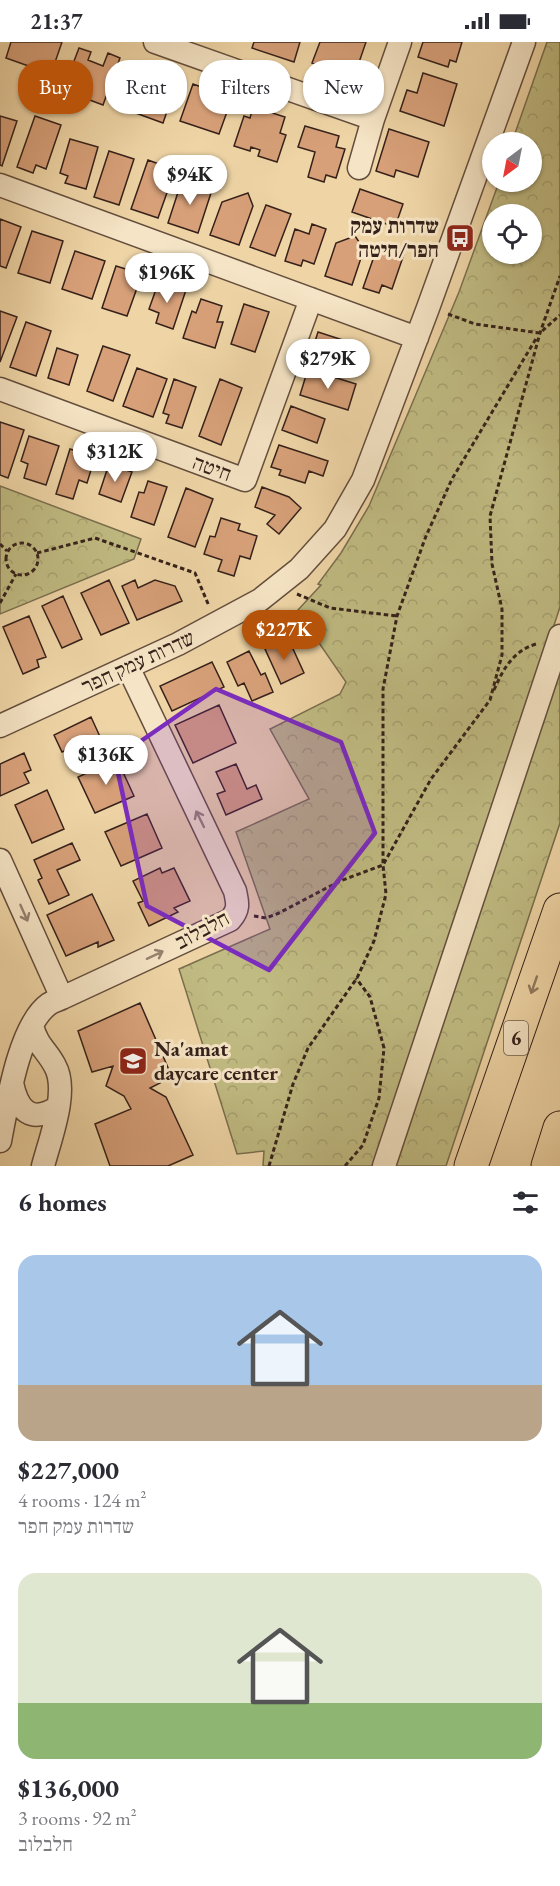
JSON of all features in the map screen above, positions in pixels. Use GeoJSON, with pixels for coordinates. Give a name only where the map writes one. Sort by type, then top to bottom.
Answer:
{"type":"FeatureCollection","features":[{"type":"Feature","properties":{"kind":"highway","name":"6"},"geometry":{"type":"LineString","coordinates":[[471,1166],[560,910]]}},
{"type":"Feature","properties":{"kind":"highway"},"geometry":{"type":"LineString","coordinates":[[548,1166],[560,1128]]}},
{"type":"Feature","properties":{"kind":"street"},"geometry":{"type":"LineString","coordinates":[[155,42],[373,119]]}},
{"type":"Feature","properties":{"kind":"street"},"geometry":{"type":"LineString","coordinates":[[359,168],[373,119],[400,42]]}},
{"type":"Feature","properties":{"kind":"street","name":"שדרות עמק חפר"},"geometry":{"type":"LineString","coordinates":[[0,726],[128,667],[261,600],[317,551],[335,529],[363,480],[524,42]]}},
{"type":"Feature","properties":{"kind":"street"},"geometry":{"type":"LineString","coordinates":[[0,185],[417,338]]}},
{"type":"Feature","properties":{"kind":"street","name":"חיטה"},"geometry":{"type":"LineString","coordinates":[[0,389],[245,480],[311,299]]}},
{"type":"Feature","properties":{"kind":"street"},"geometry":{"type":"LineString","coordinates":[[384,1166],[560,637]]}},
{"type":"Feature","properties":{"kind":"street","name":"חלבלוב"},"geometry":{"type":"LineString","coordinates":[[18,1060],[32,1026],[49,1004],[230,920],[236,913],[238,904],[235,891],[128,667]]}},
{"type":"Feature","properties":{"kind":"street"},"geometry":{"type":"LineString","coordinates":[[0,860],[62,998]]}},
{"type":"Feature","properties":{"kind":"street"},"geometry":{"type":"LineString","coordinates":[[32,1026],[36,1041],[56,1067],[60,1082],[60,1098],[43,1166]]}},
{"type":"Feature","properties":{"kind":"street"},"geometry":{"type":"LineString","coordinates":[[0,1141],[18,1060],[32,1055],[42,1057],[56,1067]]}},
{"type":"Feature","properties":{"kind":"street"},"geometry":{"type":"LineString","coordinates":[[12,1083],[19,1105],[25,1112],[40,1115],[58,1107]]}},
{"type":"Feature","properties":{"kind":"path"},"geometry":{"type":"LineString","coordinates":[[490,700],[502,655],[502,609],[492,564],[490,516],[540,333],[560,276]]}},
{"type":"Feature","properties":{"kind":"path"},"geometry":{"type":"LineString","coordinates":[[428,308],[475,324],[540,333]]}},
{"type":"Feature","properties":{"kind":"path"},"geometry":{"type":"LineString","coordinates":[[269,1166],[294,1084],[308,1048],[356,978],[374,940],[386,894],[383,865],[383,689],[398,616],[426,536],[452,479],[540,333],[560,315]]}},
{"type":"Feature","properties":{"kind":"path"},"geometry":{"type":"LineString","coordinates":[[37,553],[95,538],[195,573],[217,624]]}},
{"type":"Feature","properties":{"kind":"path"},"geometry":{"type":"LineString","coordinates":[[20,542],[31,544],[37,553],[39,558],[35,568],[26,575],[15,574],[8,567],[7,551],[15,544],[20,542]]}},
{"type":"Feature","properties":{"kind":"path"},"geometry":{"type":"LineString","coordinates":[[0,544],[7,551]]}},
{"type":"Feature","properties":{"kind":"path"},"geometry":{"type":"LineString","coordinates":[[0,603],[15,574]]}},
{"type":"Feature","properties":{"kind":"path"},"geometry":{"type":"LineString","coordinates":[[278,587],[330,608],[398,616]]}},
{"type":"Feature","properties":{"kind":"path"},"geometry":{"type":"LineString","coordinates":[[236,913],[266,918],[340,881],[383,865],[431,779],[490,700],[503,670],[523,648],[560,637]]}},
{"type":"Feature","properties":{"kind":"path"},"geometry":{"type":"LineString","coordinates":[[345,1166],[363,1145],[379,1098],[384,1048],[370,997],[356,978]]}},
{"type":"Feature","properties":{"kind":"highlighted area"},"geometry":{"type":"Polygon","coordinates":[[[216,689],[341,742],[375,833],[269,970],[147,906],[115,759],[216,689]]]}},
{"type":"Feature","properties":{"kind":"green space"},"geometry":{"type":"Polygon","coordinates":[[[547,42],[560,42],[560,607],[375,1166],[263,1166],[264,1151],[237,1154],[179,969],[270,929],[236,832],[309,799],[270,729],[340,694],[346,682],[297,611],[321,585],[318,584],[341,553],[369,506],[459,292],[482,229],[482,264],[542,264],[542,204],[491,204],[495,192],[542,192],[542,132],[516,132],[547,42]]]}},
{"type":"Feature","properties":{"kind":"green space"},"geometry":{"type":"Polygon","coordinates":[[[0,486],[141,539],[134,559],[0,614],[0,486]]]}},
{"type":"Feature","properties":{"kind":"green space"},"geometry":{"type":"Polygon","coordinates":[[[560,636],[560,823],[446,1166],[385,1166],[560,636]]]}},
{"type":"Feature","properties":{"kind":"building"},"geometry":{"type":"Polygon","coordinates":[[[11,42],[62,42],[56,60],[18,60],[18,62],[6,58],[11,42]]]}},
{"type":"Feature","properties":{"kind":"building"},"geometry":{"type":"Polygon","coordinates":[[[254,42],[300,42],[294,62],[252,48],[254,42]]]}},
{"type":"Feature","properties":{"kind":"building"},"geometry":{"type":"Polygon","coordinates":[[[320,42],[366,42],[360,60],[313,60],[320,42]]]}},
{"type":"Feature","properties":{"kind":"building"},"geometry":{"type":"Polygon","coordinates":[[[423,42],[462,42],[456,62],[450,60],[448,67],[418,57],[423,42]]]}},
{"type":"Feature","properties":{"kind":"building"},"geometry":{"type":"Polygon","coordinates":[[[79,48],[91,52],[88,60],[74,60],[79,48]]]}},
{"type":"Feature","properties":{"kind":"building"},"geometry":{"type":"Polygon","coordinates":[[[108,53],[120,58],[119,60],[105,60],[108,53]]]}},
{"type":"Feature","properties":{"kind":"building"},"geometry":{"type":"Polygon","coordinates":[[[105,61],[105,99],[103,105],[93,101],[93,62],[103,66],[105,61]]]}},
{"type":"Feature","properties":{"kind":"building"},"geometry":{"type":"Polygon","coordinates":[[[423,73],[457,84],[444,126],[400,111],[407,90],[417,93],[423,73]]]}},
{"type":"Feature","properties":{"kind":"building"},"geometry":{"type":"Polygon","coordinates":[[[193,84],[199,86],[199,114],[226,114],[219,134],[180,121],[182,114],[187,114],[187,101],[193,84]]]}},
{"type":"Feature","properties":{"kind":"building"},"geometry":{"type":"Polygon","coordinates":[[[138,114],[166,114],[163,123],[138,114]]]}},
{"type":"Feature","properties":{"kind":"building"},"geometry":{"type":"Polygon","coordinates":[[[251,114],[275,114],[285,117],[280,133],[286,135],[277,162],[258,156],[260,150],[251,147],[250,151],[234,146],[244,116],[250,118],[251,114]]]}},
{"type":"Feature","properties":{"kind":"building"},"geometry":{"type":"Polygon","coordinates":[[[0,116],[17,121],[2,166],[0,165],[0,116]]]}},
{"type":"Feature","properties":{"kind":"building"},"geometry":{"type":"Polygon","coordinates":[[[35,116],[61,125],[46,169],[36,165],[33,173],[17,167],[35,116]]]}},
{"type":"Feature","properties":{"kind":"building"},"geometry":{"type":"Polygon","coordinates":[[[305,126],[339,136],[336,147],[345,149],[336,178],[326,175],[324,182],[308,177],[315,152],[298,147],[305,126]]]}},
{"type":"Feature","properties":{"kind":"building"},"geometry":{"type":"Polygon","coordinates":[[[389,129],[429,142],[418,177],[396,170],[394,177],[376,171],[389,129]]]}},
{"type":"Feature","properties":{"kind":"building"},"geometry":{"type":"Polygon","coordinates":[[[70,139],[98,147],[86,189],[65,183],[68,176],[60,173],[70,139]]]}},
{"type":"Feature","properties":{"kind":"building"},"geometry":{"type":"Polygon","coordinates":[[[109,151],[134,159],[119,205],[94,197],[109,151]]]}},
{"type":"Feature","properties":{"kind":"building"},"geometry":{"type":"Polygon","coordinates":[[[148,160],[175,170],[158,218],[131,209],[148,160]]]}},
{"type":"Feature","properties":{"kind":"building"},"geometry":{"type":"Polygon","coordinates":[[[182,180],[212,190],[198,233],[168,223],[182,180]]]}},
{"type":"Feature","properties":{"kind":"building"},"geometry":{"type":"Polygon","coordinates":[[[360,189],[403,204],[395,227],[352,212],[360,189]]]}},
{"type":"Feature","properties":{"kind":"building"},"geometry":{"type":"Polygon","coordinates":[[[248,193],[253,206],[239,245],[210,235],[222,202],[248,193]]]}},
{"type":"Feature","properties":{"kind":"building"},"geometry":{"type":"Polygon","coordinates":[[[266,205],[291,214],[275,256],[250,247],[266,205]]]}},
{"type":"Feature","properties":{"kind":"building"},"geometry":{"type":"Polygon","coordinates":[[[0,219],[21,227],[6,268],[0,266],[0,219]]]}},
{"type":"Feature","properties":{"kind":"building"},"geometry":{"type":"Polygon","coordinates":[[[312,224],[326,229],[314,264],[303,260],[301,266],[285,261],[295,229],[309,234],[312,224]]]}},
{"type":"Feature","properties":{"kind":"building"},"geometry":{"type":"Polygon","coordinates":[[[32,231],[63,241],[50,283],[18,273],[32,231]]]}},
{"type":"Feature","properties":{"kind":"building"},"geometry":{"type":"Polygon","coordinates":[[[355,236],[364,249],[352,285],[325,276],[336,243],[355,236]]]}},
{"type":"Feature","properties":{"kind":"building"},"geometry":{"type":"Polygon","coordinates":[[[378,245],[404,254],[392,289],[382,285],[379,293],[363,288],[378,245]]]}},
{"type":"Feature","properties":{"kind":"building"},"geometry":{"type":"Polygon","coordinates":[[[75,251],[105,261],[92,299],[62,289],[75,251]]]}},
{"type":"Feature","properties":{"kind":"building"},"geometry":{"type":"Polygon","coordinates":[[[116,266],[142,274],[127,316],[102,308],[116,266]]]}},
{"type":"Feature","properties":{"kind":"building"},"geometry":{"type":"Polygon","coordinates":[[[159,281],[186,290],[173,329],[156,323],[159,313],[149,309],[159,281]]]}},
{"type":"Feature","properties":{"kind":"building"},"geometry":{"type":"Polygon","coordinates":[[[201,299],[222,306],[217,322],[223,322],[215,348],[183,338],[192,311],[196,313],[201,299]]]}},
{"type":"Feature","properties":{"kind":"building"},"geometry":{"type":"Polygon","coordinates":[[[244,304],[269,312],[255,352],[231,344],[244,304]]]}},
{"type":"Feature","properties":{"kind":"building"},"geometry":{"type":"Polygon","coordinates":[[[0,311],[17,317],[0,362],[0,311]]]}},
{"type":"Feature","properties":{"kind":"building"},"geometry":{"type":"Polygon","coordinates":[[[26,322],[51,331],[36,376],[10,367],[26,322]]]}},
{"type":"Feature","properties":{"kind":"building"},"geometry":{"type":"Polygon","coordinates":[[[318,332],[352,343],[345,368],[310,357],[318,332]]]}},
{"type":"Feature","properties":{"kind":"building"},"geometry":{"type":"Polygon","coordinates":[[[103,346],[130,355],[113,401],[87,391],[103,346]]]}},
{"type":"Feature","properties":{"kind":"building"},"geometry":{"type":"Polygon","coordinates":[[[57,348],[78,355],[69,385],[48,378],[57,348]]]}},
{"type":"Feature","properties":{"kind":"building"},"geometry":{"type":"Polygon","coordinates":[[[137,368],[167,379],[153,417],[123,406],[137,368]]]}},
{"type":"Feature","properties":{"kind":"building"},"geometry":{"type":"Polygon","coordinates":[[[308,369],[356,384],[348,410],[300,395],[308,369]]]}},
{"type":"Feature","properties":{"kind":"building"},"geometry":{"type":"Polygon","coordinates":[[[174,379],[196,387],[182,428],[166,423],[169,415],[163,413],[174,379]]]}},
{"type":"Feature","properties":{"kind":"building"},"geometry":{"type":"Polygon","coordinates":[[[220,379],[242,388],[221,445],[199,436],[220,379]]]}},
{"type":"Feature","properties":{"kind":"building"},"geometry":{"type":"Polygon","coordinates":[[[291,406],[325,419],[317,443],[282,430],[291,406]]]}},
{"type":"Feature","properties":{"kind":"building"},"geometry":{"type":"Polygon","coordinates":[[[0,422],[24,430],[8,478],[0,475],[0,422]]]}},
{"type":"Feature","properties":{"kind":"building"},"geometry":{"type":"Polygon","coordinates":[[[29,436],[59,446],[46,485],[24,478],[28,464],[21,461],[29,436]]]}},
{"type":"Feature","properties":{"kind":"building"},"geometry":{"type":"Polygon","coordinates":[[[279,445],[328,461],[323,476],[309,471],[305,483],[279,475],[281,470],[271,467],[279,445]]]}},
{"type":"Feature","properties":{"kind":"building"},"geometry":{"type":"Polygon","coordinates":[[[70,449],[95,457],[87,483],[79,480],[73,499],[56,494],[70,449]]]}},
{"type":"Feature","properties":{"kind":"building"},"geometry":{"type":"Polygon","coordinates":[[[109,464],[132,472],[121,502],[99,494],[109,464]]]}},
{"type":"Feature","properties":{"kind":"building"},"geometry":{"type":"Polygon","coordinates":[[[148,481],[167,487],[154,525],[131,517],[139,492],[144,493],[148,481]]]}},
{"type":"Feature","properties":{"kind":"building"},"geometry":{"type":"Polygon","coordinates":[[[262,487],[289,497],[301,508],[279,534],[267,524],[275,515],[255,507],[262,487]]]}},
{"type":"Feature","properties":{"kind":"building"},"geometry":{"type":"Polygon","coordinates":[[[186,488],[213,499],[195,547],[168,537],[186,488]]]}},
{"type":"Feature","properties":{"kind":"building"},"geometry":{"type":"Polygon","coordinates":[[[221,518],[240,524],[238,530],[257,536],[250,559],[240,556],[234,576],[218,571],[222,560],[204,554],[210,536],[215,537],[221,518]]]}},
{"type":"Feature","properties":{"kind":"building"},"geometry":{"type":"Polygon","coordinates":[[[109,580],[129,623],[101,635],[81,593],[109,580]]]}},
{"type":"Feature","properties":{"kind":"building"},"geometry":{"type":"Polygon","coordinates":[[[135,580],[138,588],[155,580],[175,586],[182,601],[137,620],[122,586],[135,580]]]}},
{"type":"Feature","properties":{"kind":"building"},"geometry":{"type":"Polygon","coordinates":[[[63,596],[82,639],[62,648],[42,606],[63,596]]]}},
{"type":"Feature","properties":{"kind":"building"},"geometry":{"type":"Polygon","coordinates":[[[29,616],[46,657],[37,660],[39,667],[23,674],[3,627],[29,616]]]}},
{"type":"Feature","properties":{"kind":"building"},"geometry":{"type":"Polygon","coordinates":[[[288,638],[304,673],[281,684],[265,649],[288,638]]]}},
{"type":"Feature","properties":{"kind":"building"},"geometry":{"type":"Polygon","coordinates":[[[249,651],[261,675],[265,673],[273,692],[252,701],[244,683],[238,686],[227,662],[249,651]]]}},
{"type":"Feature","properties":{"kind":"building"},"geometry":{"type":"Polygon","coordinates":[[[212,662],[224,687],[172,711],[160,686],[212,662]]]}},
{"type":"Feature","properties":{"kind":"building"},"geometry":{"type":"Polygon","coordinates":[[[219,705],[236,743],[193,763],[175,725],[219,705]]]}},
{"type":"Feature","properties":{"kind":"building"},"geometry":{"type":"Polygon","coordinates":[[[91,717],[102,741],[79,751],[76,746],[62,752],[54,735],[91,717]]]}},
{"type":"Feature","properties":{"kind":"building"},"geometry":{"type":"Polygon","coordinates":[[[24,753],[31,770],[24,773],[29,783],[0,796],[0,764],[24,753]]]}},
{"type":"Feature","properties":{"kind":"building"},"geometry":{"type":"Polygon","coordinates":[[[117,759],[134,796],[95,813],[78,777],[117,759]]]}},
{"type":"Feature","properties":{"kind":"building"},"geometry":{"type":"Polygon","coordinates":[[[236,764],[247,789],[256,785],[262,799],[226,815],[217,794],[225,791],[216,772],[236,764]]]}},
{"type":"Feature","properties":{"kind":"building"},"geometry":{"type":"Polygon","coordinates":[[[47,790],[64,829],[32,843],[15,805],[47,790]]]}},
{"type":"Feature","properties":{"kind":"building"},"geometry":{"type":"Polygon","coordinates":[[[147,814],[162,848],[121,866],[105,832],[147,814]]]}},
{"type":"Feature","properties":{"kind":"building"},"geometry":{"type":"Polygon","coordinates":[[[72,843],[80,860],[57,870],[69,895],[49,904],[38,880],[42,878],[34,860],[72,843]]]}},
{"type":"Feature","properties":{"kind":"building"},"geometry":{"type":"Polygon","coordinates":[[[160,868],[162,873],[174,868],[190,901],[174,908],[178,912],[149,926],[138,903],[143,901],[133,881],[160,868]]]}},
{"type":"Feature","properties":{"kind":"building"},"geometry":{"type":"Polygon","coordinates":[[[92,894],[114,940],[98,947],[98,942],[66,956],[47,915],[92,894]]]}},
{"type":"Feature","properties":{"kind":"building"},"geometry":{"type":"Polygon","coordinates":[[[140,1003],[172,1077],[150,1088],[166,1097],[193,1155],[168,1166],[110,1166],[95,1124],[131,1109],[124,1096],[106,1086],[113,1066],[92,1072],[78,1031],[140,1003]]]}},
{"type":"Feature","properties":{"kind":"place","name":"שדרות עמק חפר/חיטה"},"geometry":{"type":"Point","coordinates":[460,238]}},
{"type":"Feature","properties":{"kind":"place","name":"Na'amat daycare center"},"geometry":{"type":"Point","coordinates":[133,1061]}}]}
